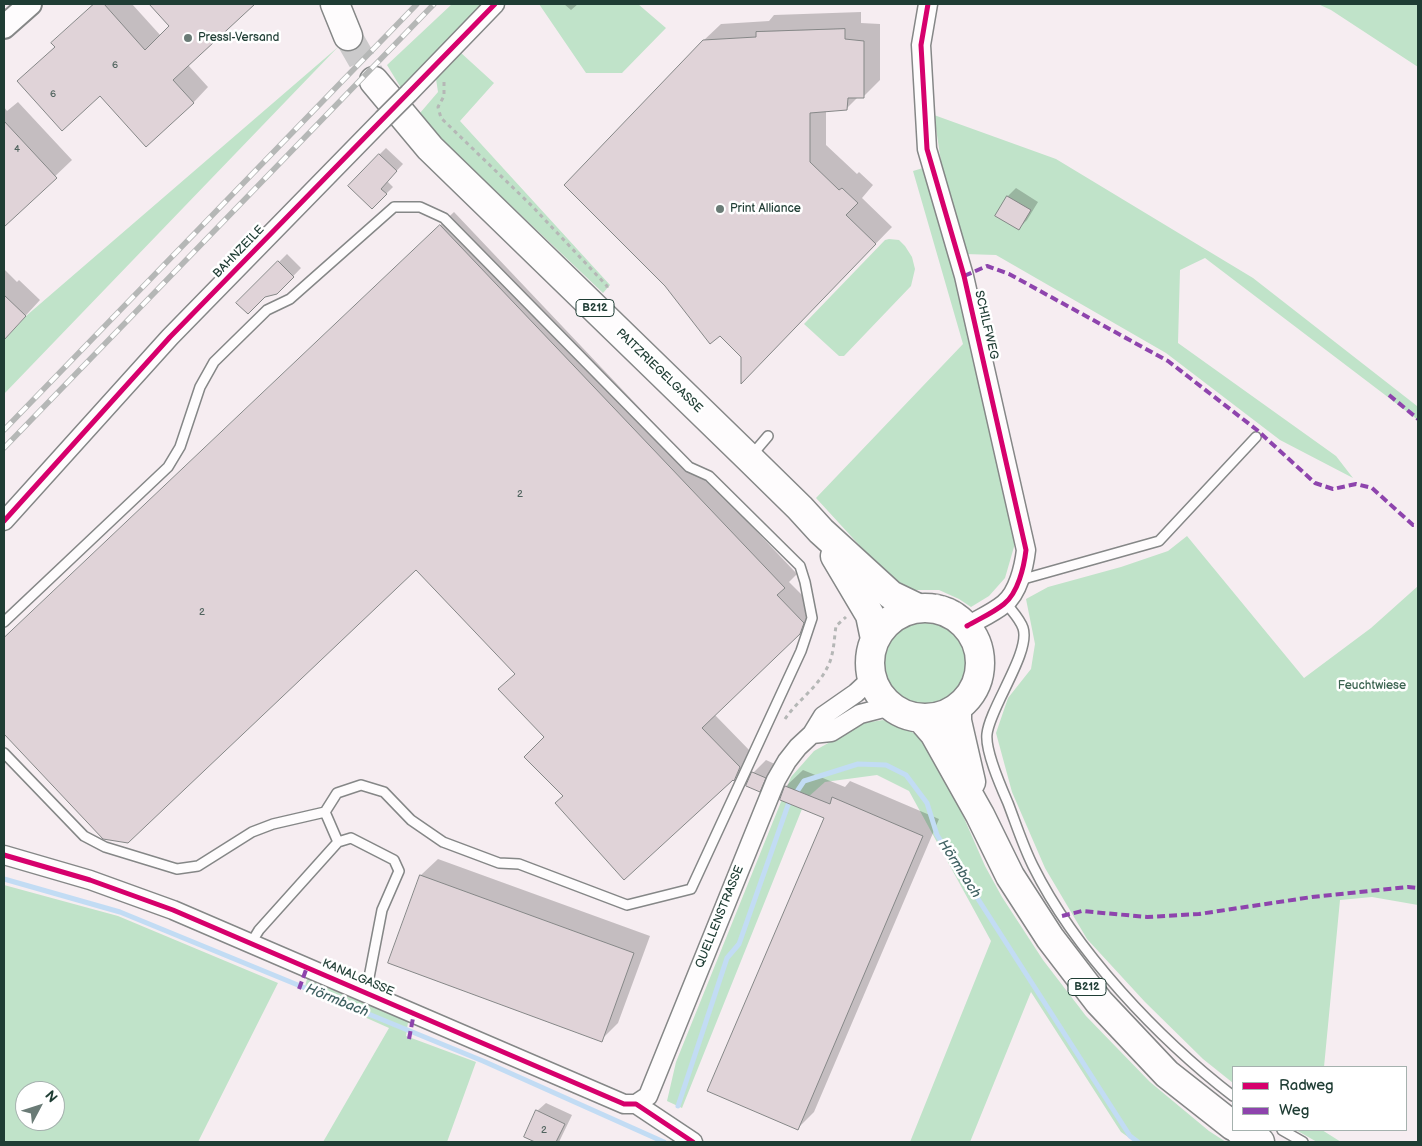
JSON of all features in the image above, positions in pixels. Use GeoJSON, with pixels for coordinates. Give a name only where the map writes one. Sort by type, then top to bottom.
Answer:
{"type":"FeatureCollection","features":[{"type":"Feature","properties":{"kind":"main road"},"geometry":{"type":"LineString","coordinates":[[335,4],[348,36]]}},
{"type":"Feature","properties":{"kind":"main road","name":"PAITZRIEGELGASSE"},"geometry":{"type":"LineString","coordinates":[[374,81],[430,148],[749,458],[821,531],[891,595],[918,608]]}},
{"type":"Feature","properties":{"kind":"main road","name":"PAITZRIEGELGASSE"},"geometry":{"type":"LineString","coordinates":[[821,531],[870,615],[875,639]]}},
{"type":"Feature","properties":{"kind":"main road","name":"B212"},"geometry":{"type":"LineString","coordinates":[[872,678],[871,658],[875,639],[883,627],[893,618],[918,608],[931,608],[944,611],[956,617],[967,626]]}},
{"type":"Feature","properties":{"kind":"main road"},"geometry":{"type":"LineString","coordinates":[[872,678],[879,693],[891,706],[905,714],[921,718],[940,716],[957,708],[970,695],[979,678],[981,660],[976,642],[967,626]]}},
{"type":"Feature","properties":{"kind":"main road","name":"B212"},"geometry":{"type":"LineString","coordinates":[[957,708],[956,721],[980,815]]}},
{"type":"Feature","properties":{"kind":"main road","name":"B212"},"geometry":{"type":"LineString","coordinates":[[921,718],[934,733],[980,815],[1010,876],[1050,938],[1098,1002],[1167,1074],[1232,1125]]}},
{"type":"Feature","properties":{"kind":"main road"},"geometry":{"type":"LineString","coordinates":[[1242,1131],[1260,1142]]}},
{"type":"Feature","properties":{"kind":"street"},"geometry":{"type":"LineString","coordinates":[[4,27],[30,4]]}},
{"type":"Feature","properties":{"kind":"street","name":"BAHNZEILE"},"geometry":{"type":"LineString","coordinates":[[4,521],[170,337],[495,4]]}},
{"type":"Feature","properties":{"kind":"street","name":"SCHILFWEG"},"geometry":{"type":"LineString","coordinates":[[928,4],[921,45],[927,149],[964,276],[1026,550],[1025,565],[1020,580],[1006,603],[967,626]]}},
{"type":"Feature","properties":{"kind":"street","name":"QUELLENSTRASSE"},"geometry":{"type":"LineString","coordinates":[[636,1104],[648,1096],[776,780],[787,761],[812,734],[823,716],[856,693],[872,678]]}},
{"type":"Feature","properties":{"kind":"street"},"geometry":{"type":"LineString","coordinates":[[812,734],[831,732],[860,714],[891,706]]}},
{"type":"Feature","properties":{"kind":"street","name":"KANALGASSE"},"geometry":{"type":"LineString","coordinates":[[4,855],[99,883],[173,910],[624,1104],[636,1104],[693,1142]]}},
{"type":"Feature","properties":{"kind":"lane"},"geometry":{"type":"LineString","coordinates":[[4,622],[168,467],[180,447],[200,387],[214,362],[267,310],[290,299],[394,207],[420,207],[444,218],[689,466],[709,476],[800,566],[812,618],[802,651],[691,889],[627,905],[519,864],[499,863],[443,842],[411,820],[384,792],[361,785],[337,793],[325,812],[273,824],[252,832],[198,866],[177,869],[105,847],[84,836],[4,752]]}},
{"type":"Feature","properties":{"kind":"lane"},"geometry":{"type":"LineString","coordinates":[[749,458],[768,436]]}},
{"type":"Feature","properties":{"kind":"lane"},"geometry":{"type":"LineString","coordinates":[[1020,580],[1159,541],[1256,437]]}},
{"type":"Feature","properties":{"kind":"lane"},"geometry":{"type":"LineString","coordinates":[[1006,603],[1023,628],[1022,650],[994,712],[987,735],[993,765],[1033,866],[1062,916],[1096,962],[1148,1020],[1209,1077],[1232,1095]]}},
{"type":"Feature","properties":{"kind":"lane"},"geometry":{"type":"LineString","coordinates":[[325,812],[338,842]]}},
{"type":"Feature","properties":{"kind":"lane"},"geometry":{"type":"LineString","coordinates":[[251,943],[259,930],[338,842],[351,838],[394,860],[399,870],[382,910],[366,993]]}},
{"type":"Feature","properties":{"kind":"lane"},"geometry":{"type":"LineString","coordinates":[[1284,1131],[1303,1142]]}},
{"type":"Feature","properties":{"kind":"path"},"geometry":{"type":"LineString","coordinates":[[433,68],[444,80],[444,96],[438,107],[441,118],[539,213],[607,286],[607,293]]}},
{"type":"Feature","properties":{"kind":"green space"},"geometry":{"type":"Polygon","coordinates":[[[452,4],[486,4],[401,88],[387,65],[452,4]]]}},
{"type":"Feature","properties":{"kind":"green space"},"geometry":{"type":"Polygon","coordinates":[[[539,4],[638,4],[666,28],[622,73],[586,73],[539,4]]]}},
{"type":"Feature","properties":{"kind":"green space"},"geometry":{"type":"Polygon","coordinates":[[[1318,4],[1418,4],[1418,67],[1331,10],[1318,4]]]}},
{"type":"Feature","properties":{"kind":"green space"},"geometry":{"type":"Polygon","coordinates":[[[338,47],[4,394],[4,340],[26,316],[338,47]]]}},
{"type":"Feature","properties":{"kind":"green space"},"geometry":{"type":"Polygon","coordinates":[[[460,52],[494,83],[460,121],[610,285],[603,293],[442,140],[420,113],[438,92],[436,79],[460,52]]]}},
{"type":"Feature","properties":{"kind":"green space"},"geometry":{"type":"Polygon","coordinates":[[[934,115],[1056,159],[1253,278],[1417,406],[1418,420],[1205,258],[1180,270],[1178,343],[1336,456],[1353,478],[1280,440],[1166,353],[996,255],[965,254],[947,202],[934,115]]]}},
{"type":"Feature","properties":{"kind":"green space"},"geometry":{"type":"Polygon","coordinates":[[[923,168],[987,392],[1018,533],[1005,578],[989,596],[971,607],[939,590],[907,590],[888,580],[816,498],[963,344],[913,171],[923,168]]]}},
{"type":"Feature","properties":{"kind":"green space"},"geometry":{"type":"Polygon","coordinates":[[[885,240],[899,240],[912,257],[915,269],[911,286],[844,356],[839,356],[804,324],[885,240]]]}},
{"type":"Feature","properties":{"kind":"green space","name":"Feuchtwiese"},"geometry":{"type":"Polygon","coordinates":[[[1187,536],[1304,678],[1371,628],[1418,586],[1418,905],[1372,897],[1340,900],[1324,1066],[1232,1066],[1232,1082],[1203,1059],[1145,1002],[1087,939],[1045,868],[1012,792],[996,733],[1008,698],[1031,669],[1035,644],[1026,599],[1048,587],[1121,567],[1168,551],[1187,536]]]}},
{"type":"Feature","properties":{"kind":"green space"},"geometry":{"type":"Polygon","coordinates":[[[924,619],[941,622],[955,631],[964,645],[967,662],[964,679],[955,693],[941,702],[924,705],[907,702],[893,693],[884,679],[881,662],[884,645],[893,631],[907,622],[924,619]]]}},
{"type":"Feature","properties":{"kind":"green space"},"geometry":{"type":"Polygon","coordinates":[[[883,720],[916,734],[936,754],[985,866],[1002,897],[1043,960],[1086,1016],[1150,1082],[1209,1131],[1226,1142],[1135,1142],[1121,1132],[1031,992],[970,1142],[910,1142],[991,941],[909,791],[877,775],[825,782],[806,799],[682,1108],[667,1101],[676,1062],[791,777],[814,751],[864,723],[883,720]]]}},
{"type":"Feature","properties":{"kind":"green space"},"geometry":{"type":"Polygon","coordinates":[[[4,885],[118,916],[278,983],[198,1142],[4,1142],[4,885]]]}},
{"type":"Feature","properties":{"kind":"green space"},"geometry":{"type":"Polygon","coordinates":[[[307,979],[408,1022],[406,1036],[476,1062],[447,1142],[323,1142],[389,1028],[304,990],[307,979]]]}},
{"type":"Feature","properties":{"kind":"green space"},"geometry":{"type":"Polygon","coordinates":[[[1298,1131],[1324,1131],[1341,1142],[1317,1142],[1298,1131]]]}},
{"type":"Feature","properties":{"kind":"building"},"geometry":{"type":"Polygon","coordinates":[[[94,4],[104,4],[145,50],[169,26],[149,4],[255,4],[173,80],[194,103],[146,147],[100,96],[62,131],[17,81],[55,47],[51,43],[94,4]]]}},
{"type":"Feature","properties":{"kind":"building","name":"Print Alliance"},"geometry":{"type":"Polygon","coordinates":[[[845,29],[845,39],[864,41],[864,98],[848,98],[847,110],[810,113],[810,162],[839,190],[842,188],[858,203],[846,215],[876,244],[741,384],[741,357],[720,336],[710,344],[665,286],[564,185],[703,40],[756,37],[756,32],[845,29]]]}},
{"type":"Feature","properties":{"kind":"building"},"geometry":{"type":"Polygon","coordinates":[[[4,121],[57,178],[4,227],[4,121]]]}},
{"type":"Feature","properties":{"kind":"building"},"geometry":{"type":"Polygon","coordinates":[[[379,154],[397,171],[381,189],[387,194],[372,209],[348,186],[379,154]]]}},
{"type":"Feature","properties":{"kind":"building"},"geometry":{"type":"Polygon","coordinates":[[[1007,196],[1031,210],[1019,230],[995,216],[1007,196]]]}},
{"type":"Feature","properties":{"kind":"building"},"geometry":{"type":"Polygon","coordinates":[[[440,225],[785,588],[777,595],[804,623],[800,634],[702,728],[740,767],[734,781],[624,880],[555,803],[563,796],[524,757],[544,737],[498,689],[515,674],[416,570],[128,843],[103,839],[4,734],[4,638],[440,225]]]}},
{"type":"Feature","properties":{"kind":"building"},"geometry":{"type":"Polygon","coordinates":[[[278,261],[294,277],[277,294],[265,297],[248,314],[236,303],[278,261]]]}},
{"type":"Feature","properties":{"kind":"building"},"geometry":{"type":"Polygon","coordinates":[[[4,295],[26,316],[4,340],[4,295]]]}},
{"type":"Feature","properties":{"kind":"building"},"geometry":{"type":"Polygon","coordinates":[[[752,772],[766,778],[760,792],[746,786],[752,772]]]}},
{"type":"Feature","properties":{"kind":"building"},"geometry":{"type":"Polygon","coordinates":[[[785,786],[830,804],[832,797],[923,836],[798,1130],[707,1091],[824,818],[780,800],[785,786]]]}},
{"type":"Feature","properties":{"kind":"building"},"geometry":{"type":"Polygon","coordinates":[[[420,875],[634,953],[602,1042],[388,963],[420,875]]]}},
{"type":"Feature","properties":{"kind":"building"},"geometry":{"type":"Polygon","coordinates":[[[536,1110],[565,1124],[556,1142],[535,1142],[524,1137],[536,1110]]]}},
{"type":"Feature","properties":{"kind":"waterway","name":"Hörmbach"},"geometry":{"type":"LineString","coordinates":[[678,1106],[727,958],[739,944],[788,805],[804,781],[858,764],[886,765],[906,775],[927,803],[937,835],[1130,1136],[1138,1142]]}},
{"type":"Feature","properties":{"kind":"waterway","name":"Hörmbach"},"geometry":{"type":"LineString","coordinates":[[4,879],[120,912],[483,1061],[664,1142]]}},
{"type":"Feature","properties":{"kind":"tunnel"},"geometry":{"type":"LineString","coordinates":[[348,36],[374,81]]}},
{"type":"Feature","properties":{"kind":"railway"},"geometry":{"type":"LineString","coordinates":[[4,430],[417,4]]}},
{"type":"Feature","properties":{"kind":"railway"},"geometry":{"type":"LineString","coordinates":[[4,448],[434,4]]}},
{"type":"Feature","properties":{"kind":"marked path"},"geometry":{"type":"LineString","coordinates":[[964,276],[987,266],[1009,274],[1168,361],[1257,430],[1315,483],[1333,489],[1356,484],[1372,488],[1413,525],[1418,525]]}},
{"type":"Feature","properties":{"kind":"marked path"},"geometry":{"type":"LineString","coordinates":[[1389,395],[1418,419]]}},
{"type":"Feature","properties":{"kind":"marked path"},"geometry":{"type":"LineString","coordinates":[[1062,916],[1082,911],[1147,917],[1199,914],[1312,897],[1408,887],[1418,888]]}},
{"type":"Feature","properties":{"kind":"marked path"},"geometry":{"type":"LineString","coordinates":[[299,989],[307,967]]}},
{"type":"Feature","properties":{"kind":"marked path"},"geometry":{"type":"LineString","coordinates":[[409,1039],[414,1013]]}},
{"type":"Feature","properties":{"kind":"cycle path"},"geometry":{"type":"LineString","coordinates":[[4,521],[170,337],[495,4]]}},
{"type":"Feature","properties":{"kind":"cycle path"},"geometry":{"type":"LineString","coordinates":[[928,4],[921,45],[927,149],[964,276],[1026,550],[1020,579],[1009,599],[995,610],[967,626]]}},
{"type":"Feature","properties":{"kind":"cycle path"},"geometry":{"type":"LineString","coordinates":[[4,855],[90,880],[173,910],[624,1104],[636,1104],[693,1142]]}},
{"type":"Feature","properties":{"kind":"place","name":"Pressl-Versand"},"geometry":{"type":"Point","coordinates":[188,38]}},
{"type":"Feature","properties":{"kind":"place","name":"Print Alliance"},"geometry":{"type":"Point","coordinates":[720,209]}}]}
